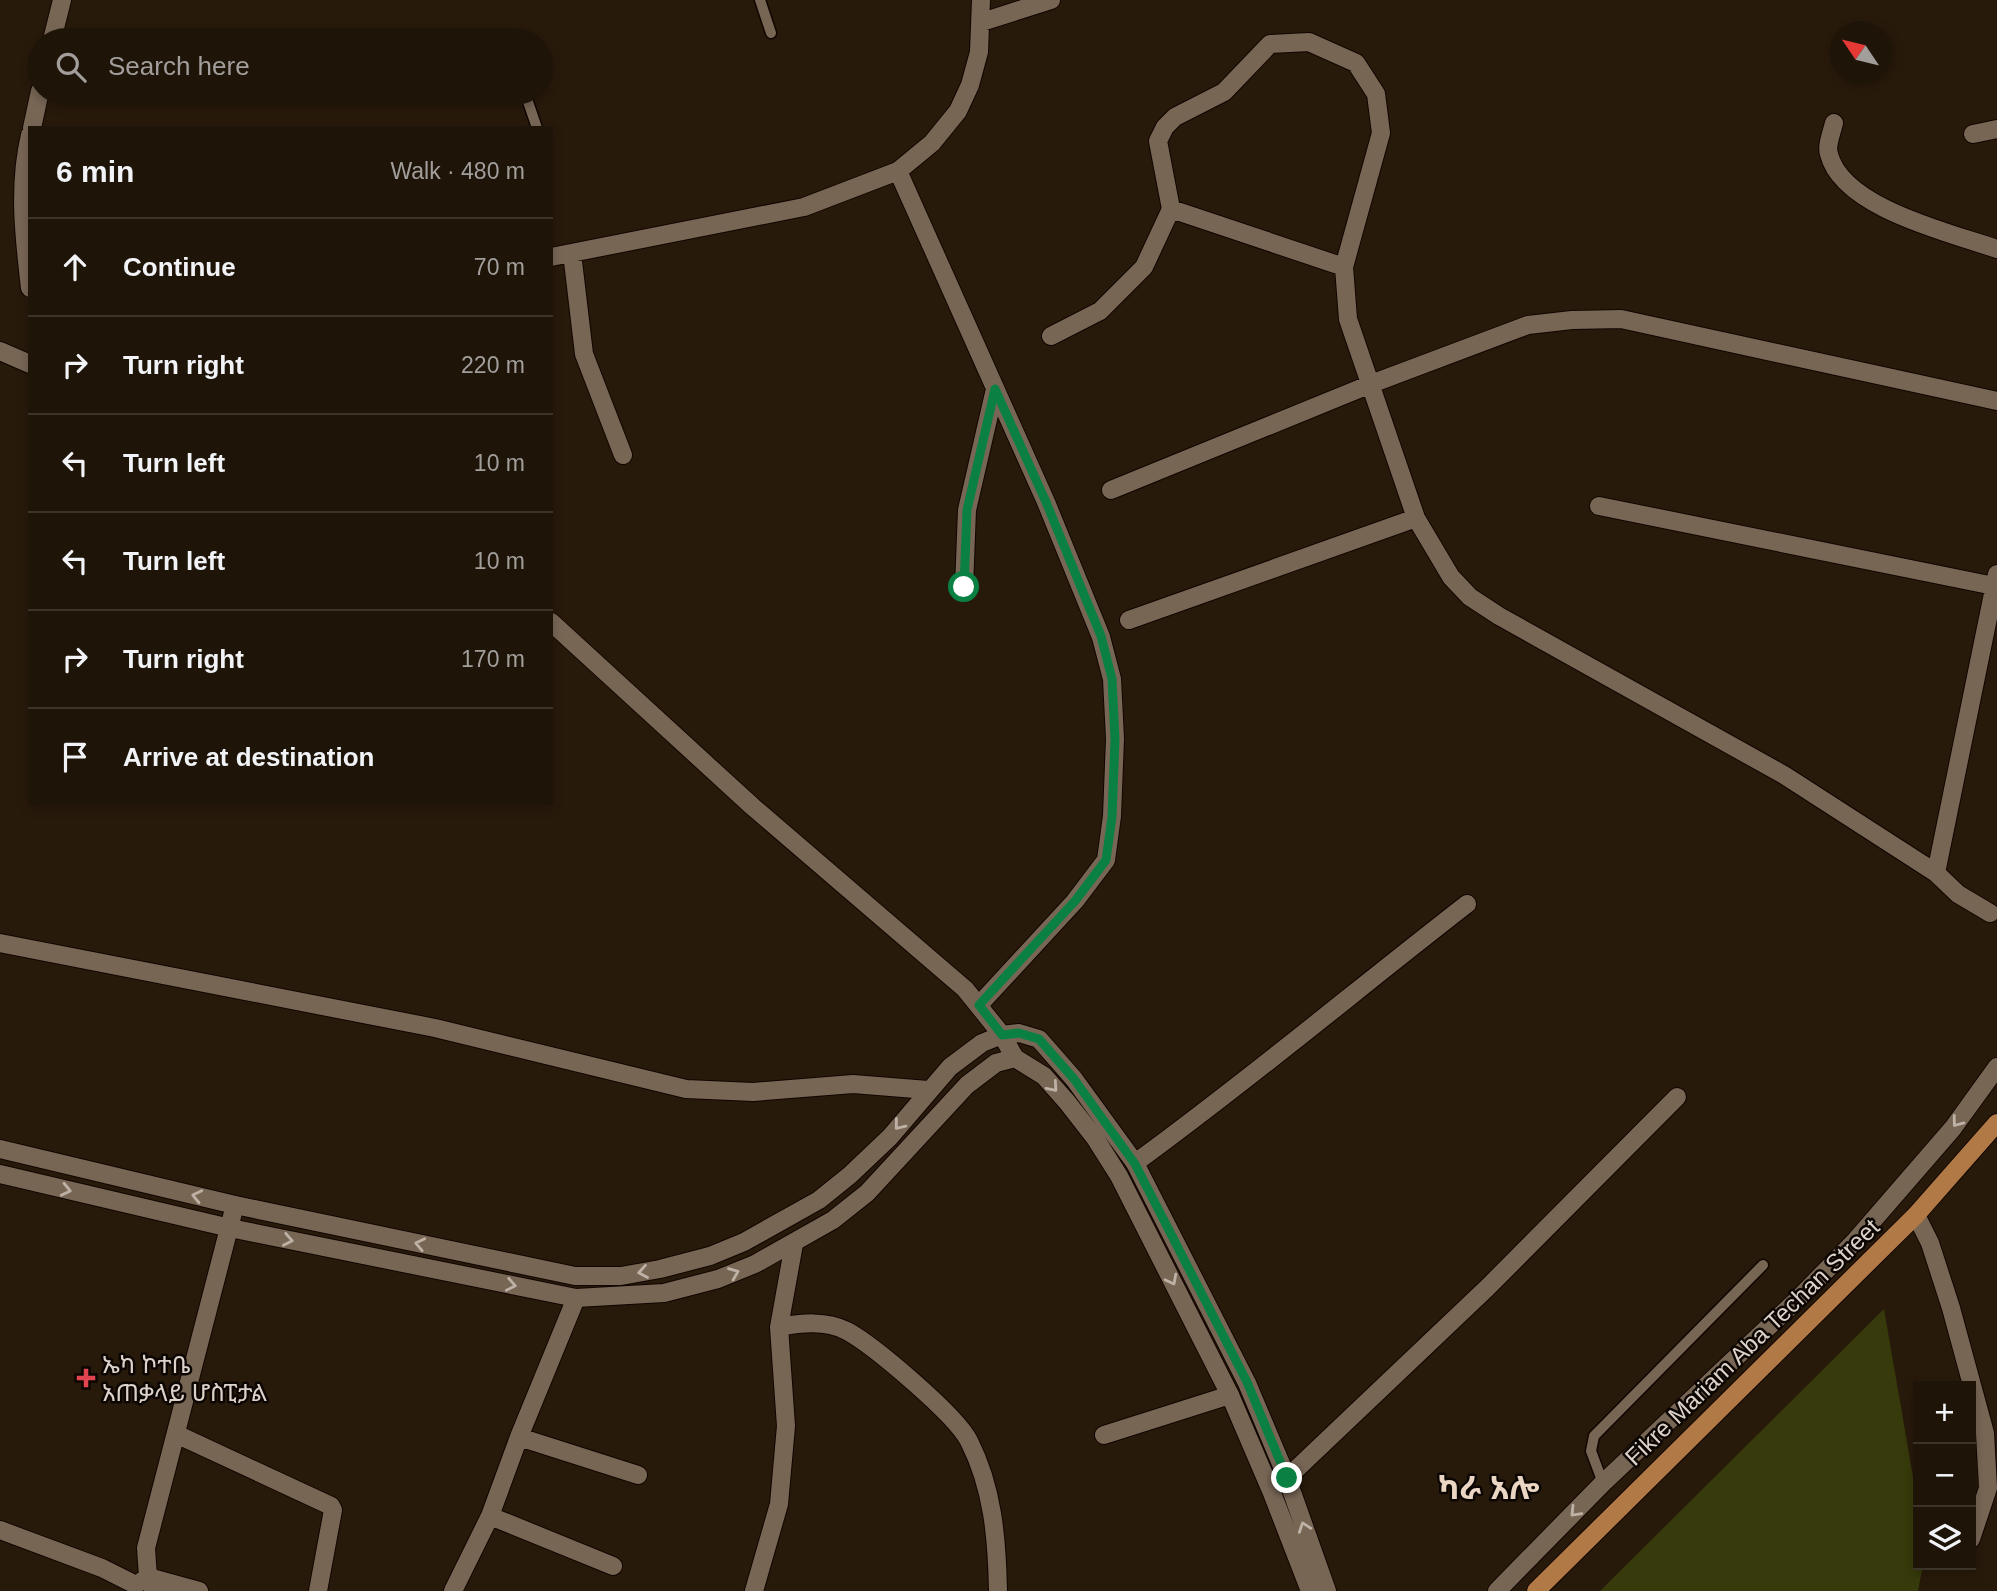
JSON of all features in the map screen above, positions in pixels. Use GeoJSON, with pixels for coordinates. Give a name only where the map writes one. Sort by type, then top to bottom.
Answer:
{"type":"FeatureCollection","features":[{"type":"Feature","properties":{"kind":"main road","name":"Fikre Mariam Aba Techan Street"},"geometry":{"type":"LineString","coordinates":[[1536,1591],[1916,1215],[1997,1123]]}},
{"type":"Feature","properties":{"kind":"street"},"geometry":{"type":"LineString","coordinates":[[55,28],[62,0]]}},
{"type":"Feature","properties":{"kind":"street"},"geometry":{"type":"LineString","coordinates":[[553,257],[804,207],[898,171],[932,143],[958,111],[970,85],[979,52],[981,0]]}},
{"type":"Feature","properties":{"kind":"street"},"geometry":{"type":"LineString","coordinates":[[982,22],[1051,0]]}},
{"type":"Feature","properties":{"kind":"street"},"geometry":{"type":"LineString","coordinates":[[1051,336],[1100,311],[1144,267],[1171,208],[1158,141],[1165,127],[1175,117],[1224,92],[1270,44],[1309,41],[1356,63],[1376,94],[1381,133],[1344,267],[1348,319],[1416,518],[1451,577],[1470,597],[1499,616],[1784,775],[1936,873],[1958,894],[1990,914]]}},
{"type":"Feature","properties":{"kind":"street"},"geometry":{"type":"LineString","coordinates":[[32,126],[37,105]]}},
{"type":"Feature","properties":{"kind":"street"},"geometry":{"type":"LineString","coordinates":[[1834,123],[1828,153],[1838,173],[1857,193],[1886,210],[1997,249]]}},
{"type":"Feature","properties":{"kind":"street"},"geometry":{"type":"LineString","coordinates":[[1973,134],[1997,129]]}},
{"type":"Feature","properties":{"kind":"street"},"geometry":{"type":"LineString","coordinates":[[28,143],[23,176],[24,239],[28,272]]}},
{"type":"Feature","properties":{"kind":"street"},"geometry":{"type":"LineString","coordinates":[[898,171],[1046,502],[1101,636],[1112,679],[1115,739],[1112,817],[1106,860],[1075,901],[979,1005]]}},
{"type":"Feature","properties":{"kind":"street"},"geometry":{"type":"LineString","coordinates":[[1171,208],[1344,267]]}},
{"type":"Feature","properties":{"kind":"street"},"geometry":{"type":"LineString","coordinates":[[572,253],[584,354],[623,455]]}},
{"type":"Feature","properties":{"kind":"street"},"geometry":{"type":"LineString","coordinates":[[1111,490],[1370,384],[1528,325],[1572,320],[1621,319],[1997,401]]}},
{"type":"Feature","properties":{"kind":"street"},"geometry":{"type":"LineString","coordinates":[[0,351],[28,363]]}},
{"type":"Feature","properties":{"kind":"street"},"geometry":{"type":"LineString","coordinates":[[964,587],[967,510],[995,389]]}},
{"type":"Feature","properties":{"kind":"street"},"geometry":{"type":"LineString","coordinates":[[1600,506],[1996,580],[1936,873]]}},
{"type":"Feature","properties":{"kind":"street"},"geometry":{"type":"LineString","coordinates":[[1129,620],[1416,518]]}},
{"type":"Feature","properties":{"kind":"street"},"geometry":{"type":"LineString","coordinates":[[553,624],[753,807],[965,989],[1002,1035],[1015,1058],[1044,1076],[1095,1138],[1119,1176],[1230,1395],[1310,1591]]}},
{"type":"Feature","properties":{"kind":"street"},"geometry":{"type":"LineString","coordinates":[[1135,1164],[1244,1082],[1467,904]]}},
{"type":"Feature","properties":{"kind":"street"},"geometry":{"type":"LineString","coordinates":[[0,943],[435,1028],[686,1089],[753,1092],[853,1084],[928,1090]]}},
{"type":"Feature","properties":{"kind":"street"},"geometry":{"type":"LineString","coordinates":[[0,1149],[235,1205],[575,1276],[621,1276],[710,1256],[744,1242],[819,1200],[890,1137],[950,1067],[982,1043],[1002,1035],[1019,1033],[1039,1039],[1074,1079],[1135,1164],[1247,1382],[1287,1478],[1327,1591]]}},
{"type":"Feature","properties":{"kind":"street"},"geometry":{"type":"LineString","coordinates":[[0,1174],[230,1228],[576,1298],[664,1293],[718,1279],[755,1264],[833,1220],[867,1193],[967,1085],[996,1063],[1015,1058]]}},
{"type":"Feature","properties":{"kind":"street"},"geometry":{"type":"LineString","coordinates":[[1497,1591],[1602,1483],[1798,1299],[1856,1240],[1953,1128],[1997,1067]]}},
{"type":"Feature","properties":{"kind":"street"},"geometry":{"type":"LineString","coordinates":[[1287,1478],[1488,1287],[1677,1097]]}},
{"type":"Feature","properties":{"kind":"street"},"geometry":{"type":"LineString","coordinates":[[141,1586],[146,1548],[235,1205]]}},
{"type":"Feature","properties":{"kind":"street"},"geometry":{"type":"LineString","coordinates":[[1916,1215],[1930,1243],[1985,1433],[1992,1492],[1976,1528]]}},
{"type":"Feature","properties":{"kind":"street"},"geometry":{"type":"LineString","coordinates":[[754,1591],[779,1504],[786,1426],[779,1327],[794,1244]]}},
{"type":"Feature","properties":{"kind":"street"},"geometry":{"type":"LineString","coordinates":[[453,1591],[490,1516],[576,1298]]}},
{"type":"Feature","properties":{"kind":"street"},"geometry":{"type":"LineString","coordinates":[[779,1327],[812,1323],[846,1330],[909,1379],[948,1414],[968,1438],[992,1506],[997,1542],[998,1591]]}},
{"type":"Feature","properties":{"kind":"street"},"geometry":{"type":"LineString","coordinates":[[1104,1435],[1230,1395]]}},
{"type":"Feature","properties":{"kind":"street"},"geometry":{"type":"LineString","coordinates":[[176,1434],[331,1506],[318,1591]]}},
{"type":"Feature","properties":{"kind":"street"},"geometry":{"type":"LineString","coordinates":[[519,1437],[638,1475]]}},
{"type":"Feature","properties":{"kind":"street"},"geometry":{"type":"LineString","coordinates":[[490,1516],[612,1566]]}},
{"type":"Feature","properties":{"kind":"street"},"geometry":{"type":"LineString","coordinates":[[0,1530],[102,1568],[141,1586],[199,1591]]}},
{"type":"Feature","properties":{"kind":"lane"},"geometry":{"type":"LineString","coordinates":[[760,0],[771,33]]}},
{"type":"Feature","properties":{"kind":"lane"},"geometry":{"type":"LineString","coordinates":[[529,105],[536,126]]}},
{"type":"Feature","properties":{"kind":"lane"},"geometry":{"type":"LineString","coordinates":[[1602,1483],[1591,1451],[1594,1436],[1763,1265]]}},
{"type":"Feature","properties":{"kind":"green space"},"geometry":{"type":"Polygon","coordinates":[[[1884,1309],[1913,1477],[1913,1570],[1922,1570],[1918,1591],[1600,1591],[1884,1309]]]}},
{"type":"Feature","properties":{"kind":"place","name":"ኤካ ኮተቤ አጠቃላይ ሆስፒታል"},"geometry":{"type":"Point","coordinates":[86,1378]}},
{"type":"Feature","properties":{"kind":"district","name":"ካራ አሎ"},"geometry":{"type":"Point","coordinates":[1489,1488]}},
{"type":"Feature","properties":{"kind":"route"},"geometry":{"type":"LineString","coordinates":[[964,587],[967,510],[995,389],[1046,502],[1101,636],[1112,679],[1115,739],[1112,817],[1106,860],[1075,901],[979,1005],[1002,1035],[1019,1033],[1039,1039],[1056,1056],[1135,1164],[1247,1382],[1287,1478]]}}]}
